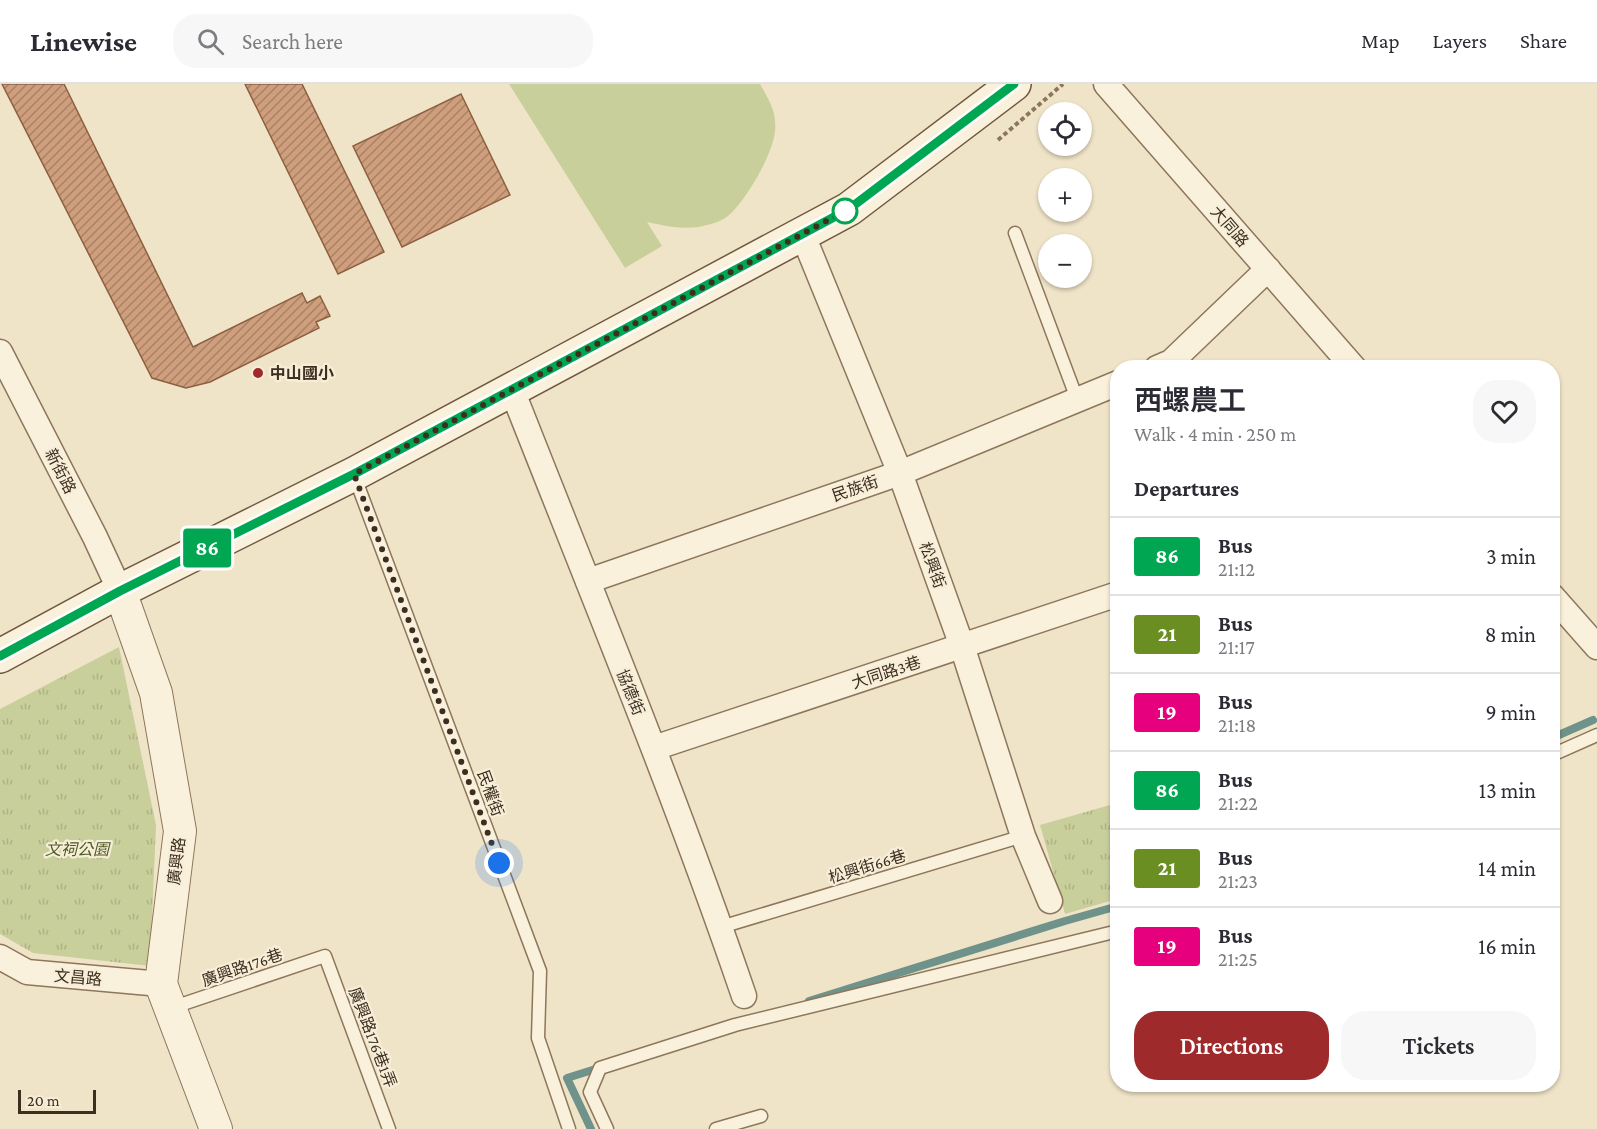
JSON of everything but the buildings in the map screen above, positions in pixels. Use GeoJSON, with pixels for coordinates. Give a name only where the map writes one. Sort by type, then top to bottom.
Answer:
{"type":"FeatureCollection","features":[{"type":"Feature","properties":{"kind":"main road"},"geometry":{"type":"LineString","coordinates":[[5,650],[354,474],[849,209],[1014,84]]}},
{"type":"Feature","properties":{"kind":"street","name":"大同路"},"geometry":{"type":"LineString","coordinates":[[1106,84],[1347,360]]}},
{"type":"Feature","properties":{"kind":"street","name":"松興街"},"geometry":{"type":"LineString","coordinates":[[802,233],[900,473],[963,646],[1023,836],[1050,901]]}},
{"type":"Feature","properties":{"kind":"street"},"geometry":{"type":"LineString","coordinates":[[1173,360],[1268,269]]}},
{"type":"Feature","properties":{"kind":"street","name":"新街路"},"geometry":{"type":"LineString","coordinates":[[0,352],[95,537],[120,591]]}},
{"type":"Feature","properties":{"kind":"street","name":"民族街"},"geometry":{"type":"LineString","coordinates":[[588,581],[900,473],[1110,386]]}},
{"type":"Feature","properties":{"kind":"street","name":"協德街"},"geometry":{"type":"LineString","coordinates":[[512,390],[654,748],[744,996]]}},
{"type":"Feature","properties":{"kind":"street","name":"廣興路"},"geometry":{"type":"LineString","coordinates":[[120,591],[156,693],[180,831],[165,996],[216,1129]]}},
{"type":"Feature","properties":{"kind":"street","name":"大同路3巷"},"geometry":{"type":"LineString","coordinates":[[654,748],[1110,597]]}},
{"type":"Feature","properties":{"kind":"street"},"geometry":{"type":"LineString","coordinates":[[1560,610],[1597,647]]}},
{"type":"Feature","properties":{"kind":"street","name":"文昌路"},"geometry":{"type":"LineString","coordinates":[[0,957],[27,972],[165,996]]}},
{"type":"Feature","properties":{"kind":"lane"},"geometry":{"type":"LineString","coordinates":[[1015,233],[1077,399]]}},
{"type":"Feature","properties":{"kind":"lane","name":"民權街"},"geometry":{"type":"LineString","coordinates":[[354,474],[540,971],[538,1038],[569,1129]]}},
{"type":"Feature","properties":{"kind":"lane"},"geometry":{"type":"LineString","coordinates":[[1560,751],[1597,735]]}},
{"type":"Feature","properties":{"kind":"lane","name":"松興街66巷"},"geometry":{"type":"LineString","coordinates":[[720,927],[1023,836]]}},
{"type":"Feature","properties":{"kind":"lane"},"geometry":{"type":"LineString","coordinates":[[607,1129],[590,1092],[600,1068],[735,1025],[1110,933]]}},
{"type":"Feature","properties":{"kind":"lane","name":"廣興路176巷"},"geometry":{"type":"LineString","coordinates":[[165,996],[325,956]]}},
{"type":"Feature","properties":{"kind":"lane","name":"廣興路176巷1弄"},"geometry":{"type":"LineString","coordinates":[[325,956],[389,1129]]}},
{"type":"Feature","properties":{"kind":"lane"},"geometry":{"type":"LineString","coordinates":[[716,1129],[761,1116]]}},
{"type":"Feature","properties":{"kind":"path"},"geometry":{"type":"LineString","coordinates":[[998,140],[1063,84]]}},
{"type":"Feature","properties":{"kind":"green space"},"geometry":{"type":"Polygon","coordinates":[[[509,84],[760,84],[774,112],[775,131],[769,152],[758,176],[743,200],[728,216],[712,224],[692,228],[647,222],[662,246],[625,268],[509,84]]]}},
{"type":"Feature","properties":{"kind":"green space","name":"文祠公園"},"geometry":{"type":"Polygon","coordinates":[[[119,647],[156,825],[150,966],[33,953],[0,934],[0,709],[119,647]]]}},
{"type":"Feature","properties":{"kind":"green space"},"geometry":{"type":"Polygon","coordinates":[[[1110,805],[1110,901],[1065,914],[1040,825],[1110,805]]]}},
{"type":"Feature","properties":{"kind":"waterway"},"geometry":{"type":"LineString","coordinates":[[1560,734],[1593,720]]}},
{"type":"Feature","properties":{"kind":"waterway"},"geometry":{"type":"LineString","coordinates":[[809,1001],[1110,908]]}},
{"type":"Feature","properties":{"kind":"waterway"},"geometry":{"type":"LineString","coordinates":[[591,1129],[567,1078],[602,1067]]}},
{"type":"Feature","properties":{"kind":"bus line","name":"86"},"geometry":{"type":"LineString","coordinates":[[0,656],[120,591],[354,474],[849,209],[1014,84]]}},
{"type":"Feature","properties":{"kind":"place","name":"中山國小"},"geometry":{"type":"Point","coordinates":[258,373]}},
{"type":"Feature","properties":{"kind":"route"},"geometry":{"type":"LineString","coordinates":[[499,863],[354,474],[849,209],[845,211]]}}]}
